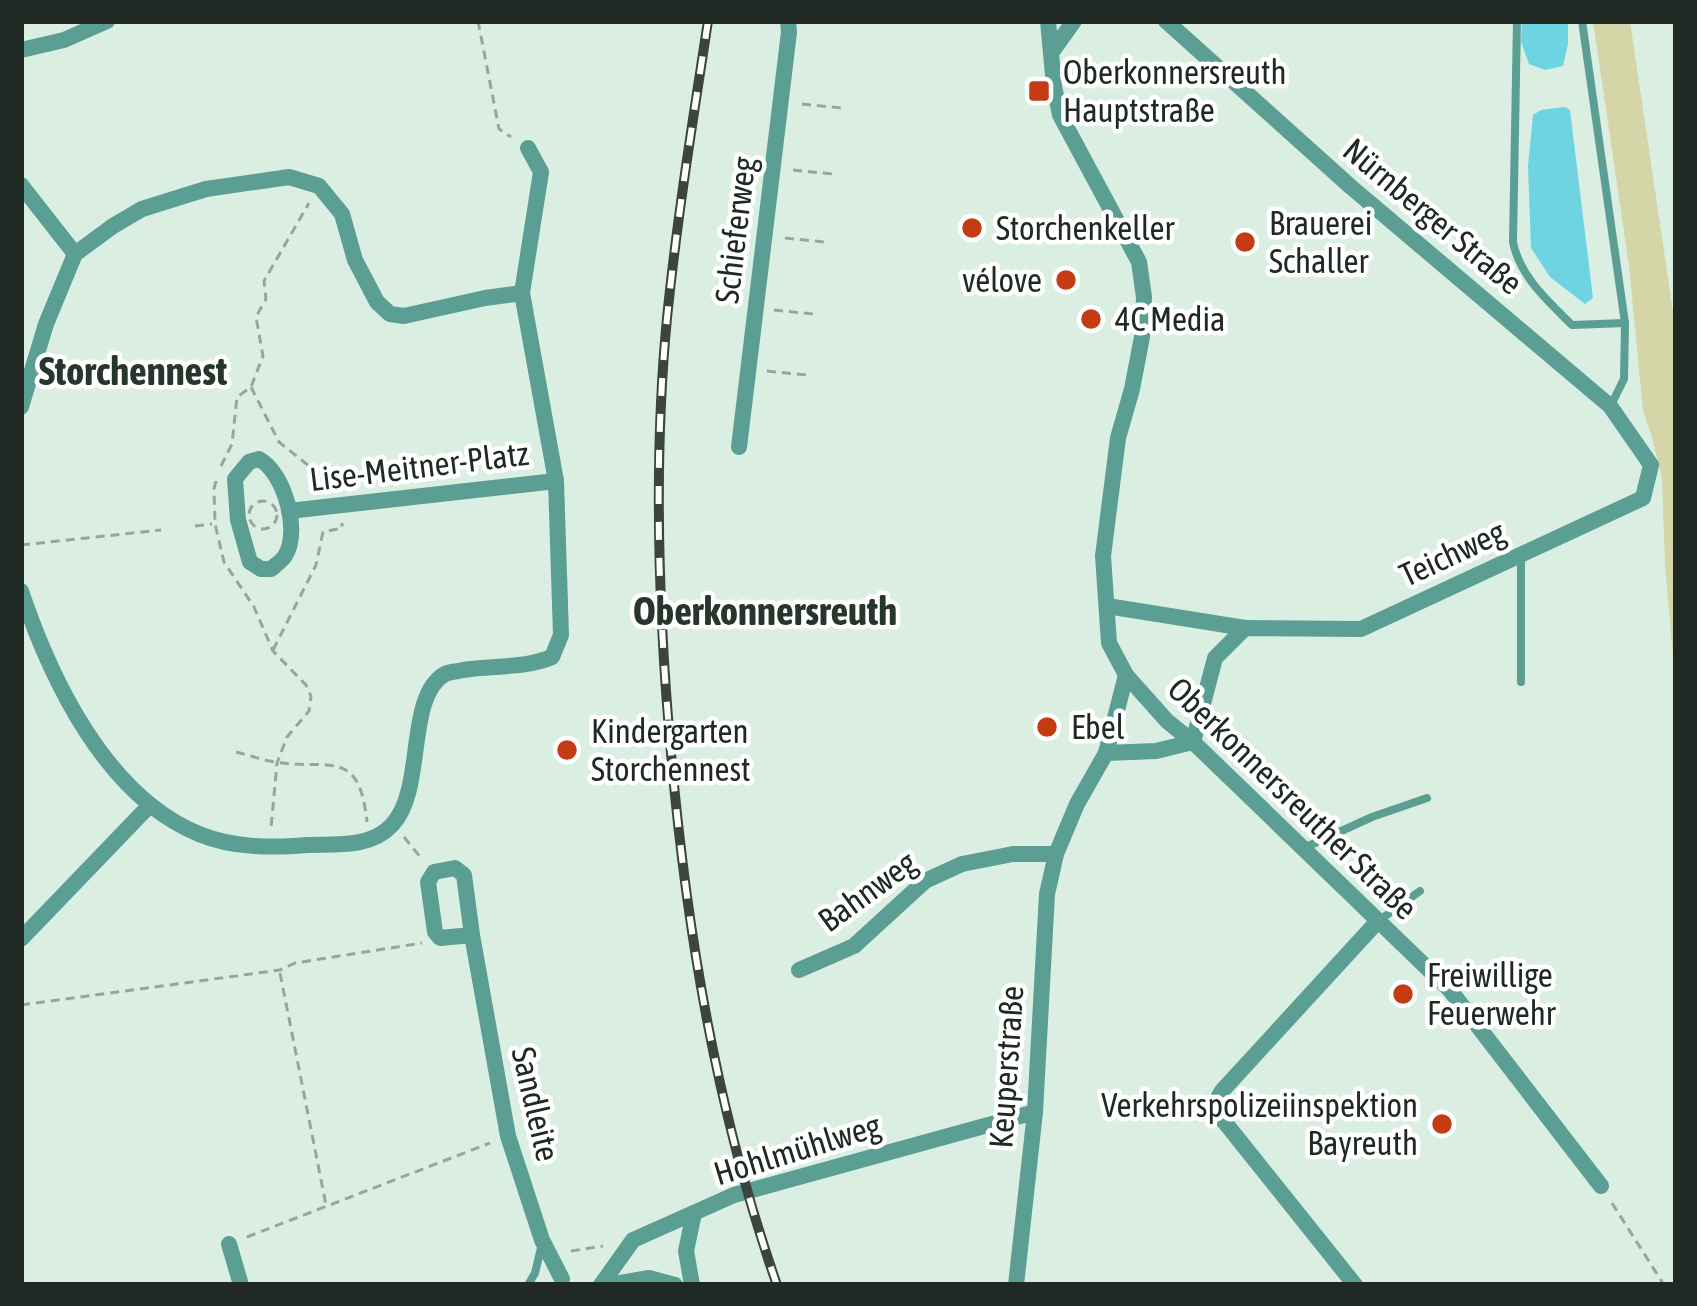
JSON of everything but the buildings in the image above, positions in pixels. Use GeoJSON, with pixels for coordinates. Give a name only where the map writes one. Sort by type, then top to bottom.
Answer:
{"type":"FeatureCollection","features":[{"type":"Feature","properties":{"kind":"street"},"geometry":{"type":"LineString","coordinates":[[21,50],[64,40],[107,21]]}},
{"type":"Feature","properties":{"kind":"street","name":"Schieferweg"},"geometry":{"type":"LineString","coordinates":[[739,447],[788,21]]}},
{"type":"Feature","properties":{"kind":"street","name":"Oberkonnersreuther Straße"},"geometry":{"type":"LineString","coordinates":[[1048,21],[1060,115],[1139,262],[1144,297],[1142,337],[1118,438],[1103,556],[1109,643],[1126,675],[1167,721],[1450,990],[1601,1186]]}},
{"type":"Feature","properties":{"kind":"street"},"geometry":{"type":"LineString","coordinates":[[1050,54],[1074,21]]}},
{"type":"Feature","properties":{"kind":"street","name":"Nürnberger Straße"},"geometry":{"type":"LineString","coordinates":[[1166,21],[1351,187],[1610,406],[1651,465]]}},
{"type":"Feature","properties":{"kind":"street"},"geometry":{"type":"LineString","coordinates":[[21,591],[39,645],[66,700],[106,759],[150,805],[200,834],[253,847],[370,842],[394,824],[410,792],[420,717],[429,692],[445,674],[532,665],[552,657],[561,634],[556,481],[522,293],[541,172],[528,148]]}},
{"type":"Feature","properties":{"kind":"street"},"geometry":{"type":"LineString","coordinates":[[21,407],[46,324],[75,254],[128,217],[206,189],[289,177],[319,186],[342,214],[355,260],[377,302],[390,314],[404,316],[522,293]]}},
{"type":"Feature","properties":{"kind":"street"},"geometry":{"type":"LineString","coordinates":[[21,185],[75,254]]}},
{"type":"Feature","properties":{"kind":"street","name":"Lise-Meitner-Platz"},"geometry":{"type":"LineString","coordinates":[[259,459],[272,466],[289,511],[285,558],[271,569],[250,562],[235,493],[241,470],[259,459]]}},
{"type":"Feature","properties":{"kind":"street","name":"Teichweg"},"geometry":{"type":"LineString","coordinates":[[1107,606],[1245,628],[1361,628],[1643,498],[1651,465]]}},
{"type":"Feature","properties":{"kind":"street","name":"Lise-Meitner-Platz"},"geometry":{"type":"LineString","coordinates":[[289,511],[556,481]]}},
{"type":"Feature","properties":{"kind":"street"},"geometry":{"type":"LineString","coordinates":[[1056,854],[1106,753],[1156,751],[1193,742],[1216,658],[1245,628]]}},
{"type":"Feature","properties":{"kind":"street","name":"Oberkonnersreuther Straße"},"geometry":{"type":"LineString","coordinates":[[1106,753],[1126,675]]}},
{"type":"Feature","properties":{"kind":"street"},"geometry":{"type":"LineString","coordinates":[[21,939],[150,805]]}},
{"type":"Feature","properties":{"kind":"street","name":"Bahnweg"},"geometry":{"type":"LineString","coordinates":[[799,970],[854,946],[925,881],[962,864],[1013,854],[1056,854]]}},
{"type":"Feature","properties":{"kind":"street","name":"Keuperstraße"},"geometry":{"type":"LineString","coordinates":[[1016,1285],[1035,1112],[1047,894],[1056,854]]}},
{"type":"Feature","properties":{"kind":"street","name":"Sandleite"},"geometry":{"type":"LineString","coordinates":[[434,872],[455,868],[464,875],[508,1136],[562,1283]]}},
{"type":"Feature","properties":{"kind":"street"},"geometry":{"type":"LineString","coordinates":[[434,872],[428,882],[435,932],[450,939],[472,935]]}},
{"type":"Feature","properties":{"kind":"street"},"geometry":{"type":"LineString","coordinates":[[1355,1285],[1219,1115],[1216,1103],[1378,922]]}},
{"type":"Feature","properties":{"kind":"street","name":"Hohlmühlweg"},"geometry":{"type":"LineString","coordinates":[[633,1240],[734,1195],[1035,1112]]}},
{"type":"Feature","properties":{"kind":"street"},"geometry":{"type":"LineString","coordinates":[[692,1285],[686,1251],[694,1213]]}},
{"type":"Feature","properties":{"kind":"street"},"geometry":{"type":"LineString","coordinates":[[605,1285],[633,1240]]}},
{"type":"Feature","properties":{"kind":"street"},"geometry":{"type":"LineString","coordinates":[[229,1244],[242,1285]]}},
{"type":"Feature","properties":{"kind":"street"},"geometry":{"type":"LineString","coordinates":[[605,1285],[650,1278],[675,1285]]}},
{"type":"Feature","properties":{"kind":"lane"},"geometry":{"type":"LineString","coordinates":[[1516,21],[1513,242],[1517,260],[1540,294],[1573,325],[1624,323]]}},
{"type":"Feature","properties":{"kind":"lane"},"geometry":{"type":"LineString","coordinates":[[1582,21],[1624,323],[1624,379],[1610,406]]}},
{"type":"Feature","properties":{"kind":"lane"},"geometry":{"type":"LineString","coordinates":[[1521,555],[1521,682]]}},
{"type":"Feature","properties":{"kind":"lane"},"geometry":{"type":"LineString","coordinates":[[1302,848],[1427,798]]}},
{"type":"Feature","properties":{"kind":"lane"},"geometry":{"type":"LineString","coordinates":[[1378,922],[1420,891]]}},
{"type":"Feature","properties":{"kind":"lane"},"geometry":{"type":"LineString","coordinates":[[528,1285],[547,1247]]}},
{"type":"Feature","properties":{"kind":"path"},"geometry":{"type":"LineString","coordinates":[[478,21],[500,129],[528,148]]}},
{"type":"Feature","properties":{"kind":"path"},"geometry":{"type":"LineString","coordinates":[[781,101],[842,108]]}},
{"type":"Feature","properties":{"kind":"path"},"geometry":{"type":"LineString","coordinates":[[773,167],[833,174]]}},
{"type":"Feature","properties":{"kind":"path"},"geometry":{"type":"LineString","coordinates":[[272,815],[278,763],[287,737],[309,711],[311,696],[273,651],[254,607],[224,562],[215,524],[214,489],[232,444],[237,398],[251,387],[263,356],[256,317],[266,298],[264,281],[319,186]]}},
{"type":"Feature","properties":{"kind":"path"},"geometry":{"type":"LineString","coordinates":[[764,237],[825,242]]}},
{"type":"Feature","properties":{"kind":"path"},"geometry":{"type":"LineString","coordinates":[[755,309],[814,314]]}},
{"type":"Feature","properties":{"kind":"path"},"geometry":{"type":"LineString","coordinates":[[748,370],[807,375]]}},
{"type":"Feature","properties":{"kind":"path"},"geometry":{"type":"LineString","coordinates":[[267,500],[276,507],[277,520],[271,527],[253,525],[249,517],[254,504],[267,500]]}},
{"type":"Feature","properties":{"kind":"path"},"geometry":{"type":"LineString","coordinates":[[195,526],[215,524]]}},
{"type":"Feature","properties":{"kind":"path"},"geometry":{"type":"LineString","coordinates":[[21,544],[161,530]]}},
{"type":"Feature","properties":{"kind":"path"},"geometry":{"type":"LineString","coordinates":[[236,752],[278,763],[343,767],[358,783],[370,842]]}},
{"type":"Feature","properties":{"kind":"path"},"geometry":{"type":"LineString","coordinates":[[394,824],[434,872]]}},
{"type":"Feature","properties":{"kind":"path"},"geometry":{"type":"LineString","coordinates":[[21,1005],[280,970],[296,963],[450,939]]}},
{"type":"Feature","properties":{"kind":"path"},"geometry":{"type":"LineString","coordinates":[[280,970],[326,1206]]}},
{"type":"Feature","properties":{"kind":"path"},"geometry":{"type":"LineString","coordinates":[[229,1244],[508,1136]]}},
{"type":"Feature","properties":{"kind":"path"},"geometry":{"type":"LineString","coordinates":[[1601,1186],[1664,1285]]}},
{"type":"Feature","properties":{"kind":"path"},"geometry":{"type":"LineString","coordinates":[[547,1247],[633,1240]]}},
{"type":"Feature","properties":{"kind":"green space"},"geometry":{"type":"Polygon","coordinates":[[[1593,21],[1630,21],[1676,332],[1676,690],[1662,478],[1643,411],[1629,266],[1593,21]]]}},
{"type":"Feature","properties":{"kind":"water"},"geometry":{"type":"Polygon","coordinates":[[[1522,21],[1568,21],[1563,66],[1545,70],[1529,64],[1521,42],[1522,21]]]}},
{"type":"Feature","properties":{"kind":"water"},"geometry":{"type":"Polygon","coordinates":[[[1565,107],[1570,110],[1593,298],[1585,304],[1550,277],[1531,248],[1528,166],[1533,115],[1565,107]]]}},
{"type":"Feature","properties":{"kind":"railway"},"geometry":{"type":"LineString","coordinates":[[708,21],[663,372],[659,481],[663,644],[678,821],[696,956],[737,1155],[777,1285]]}},
{"type":"Feature","properties":{"kind":"place","name":"Oberkonnersreuth Hauptstraße"},"geometry":{"type":"Point","coordinates":[1039,91]}},
{"type":"Feature","properties":{"kind":"place","name":"Storchenkeller"},"geometry":{"type":"Point","coordinates":[972,228]}},
{"type":"Feature","properties":{"kind":"place","name":"Brauerei Schaller"},"geometry":{"type":"Point","coordinates":[1245,242]}},
{"type":"Feature","properties":{"kind":"place","name":"vélove"},"geometry":{"type":"Point","coordinates":[1066,280]}},
{"type":"Feature","properties":{"kind":"place","name":"4C Media"},"geometry":{"type":"Point","coordinates":[1091,319]}},
{"type":"Feature","properties":{"kind":"place","name":"Ebel"},"geometry":{"type":"Point","coordinates":[1047,727]}},
{"type":"Feature","properties":{"kind":"place","name":"Kindergarten Storchennest"},"geometry":{"type":"Point","coordinates":[567,750]}},
{"type":"Feature","properties":{"kind":"place","name":"Freiwillige Feuerwehr"},"geometry":{"type":"Point","coordinates":[1403,994]}},
{"type":"Feature","properties":{"kind":"place","name":"Verkehrspolizeiinspektion Bayreuth"},"geometry":{"type":"Point","coordinates":[1442,1124]}},
{"type":"Feature","properties":{"kind":"district","name":"Storchennest"},"geometry":{"type":"Point","coordinates":[133,371]}},
{"type":"Feature","properties":{"kind":"district","name":"Oberkonnersreuth"},"geometry":{"type":"Point","coordinates":[765,611]}}]}
